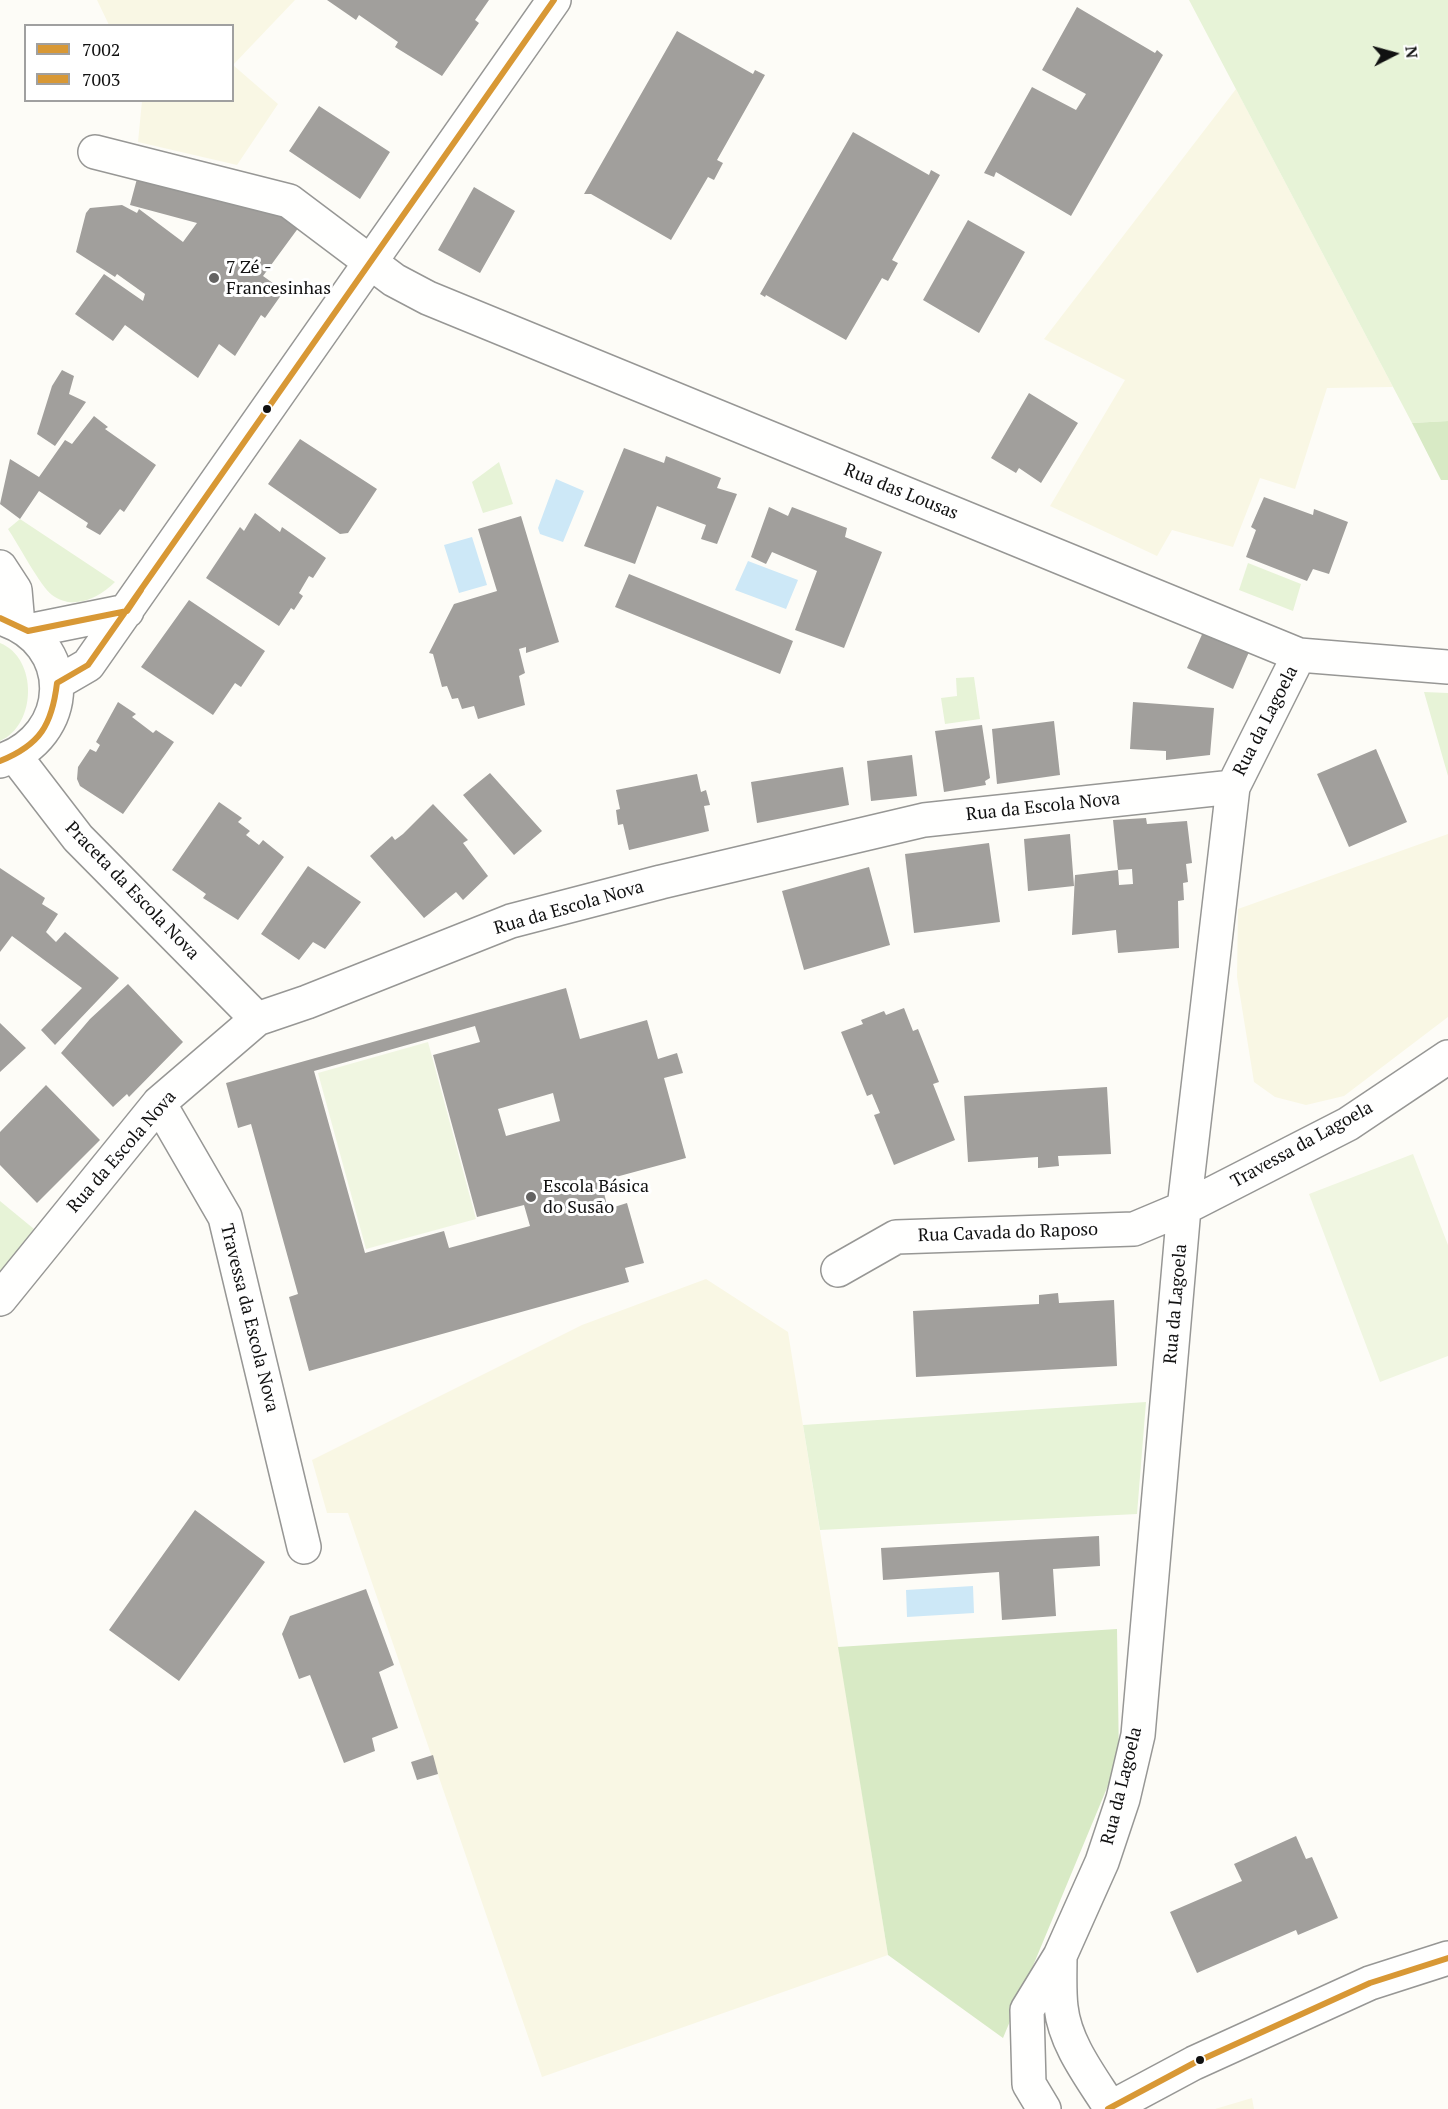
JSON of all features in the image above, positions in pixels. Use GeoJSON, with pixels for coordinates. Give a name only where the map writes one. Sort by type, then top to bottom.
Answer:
{"type":"FeatureCollection","features":[{"type":"Feature","properties":{"kind":"street"},"geometry":{"type":"LineString","coordinates":[[57,683],[88,665],[554,0]]}},
{"type":"Feature","properties":{"kind":"street","name":"Rua das Lousas"},"geometry":{"type":"LineString","coordinates":[[95,152],[289,201],[372,261],[394,280],[428,298],[1299,655],[1448,667]]}},
{"type":"Feature","properties":{"kind":"street"},"geometry":{"type":"LineString","coordinates":[[0,567],[15,590],[15,625]]}},
{"type":"Feature","properties":{"kind":"street"},"geometry":{"type":"LineString","coordinates":[[15,625],[126,611]]}},
{"type":"Feature","properties":{"kind":"street"},"geometry":{"type":"LineString","coordinates":[[8,759],[30,747],[46,729],[55,707],[57,683],[53,664],[43,645],[15,625]]}},
{"type":"Feature","properties":{"kind":"street","name":"Rua da Lagoela"},"geometry":{"type":"LineString","coordinates":[[1044,2109],[1029,2084],[1027,2010],[1060,1956],[1102,1862],[1123,1799],[1138,1735],[1184,1208],[1233,787],[1299,655]]}},
{"type":"Feature","properties":{"kind":"street","name":"Praceta da Escola Nova"},"geometry":{"type":"LineString","coordinates":[[8,759],[78,838],[257,1019]]}},
{"type":"Feature","properties":{"kind":"street","name":"Rua da Escola Nova"},"geometry":{"type":"LineString","coordinates":[[0,1299],[159,1103],[257,1019],[307,1002],[511,921],[661,882],[924,820],[1233,787]]}},
{"type":"Feature","properties":{"kind":"street","name":"Travessa da Lagoela"},"geometry":{"type":"LineString","coordinates":[[1184,1208],[1348,1124],[1448,1057]]}},
{"type":"Feature","properties":{"kind":"street","name":"Travessa da Escola Nova"},"geometry":{"type":"LineString","coordinates":[[159,1103],[225,1217],[304,1547]]}},
{"type":"Feature","properties":{"kind":"street","name":"Rua Cavada do Raposo"},"geometry":{"type":"LineString","coordinates":[[838,1270],[896,1237],[1134,1229],[1184,1208]]}},
{"type":"Feature","properties":{"kind":"street","name":"Rua da Lagoela"},"geometry":{"type":"LineString","coordinates":[[1060,1956],[1061,2009],[1068,2031],[1079,2059],[1109,2108]]}},
{"type":"Feature","properties":{"kind":"street"},"geometry":{"type":"LineString","coordinates":[[1109,2108],[1194,2062],[1370,1983],[1448,1958]]}},
{"type":"Feature","properties":{"kind":"shaded area"},"geometry":{"type":"Polygon","coordinates":[[[97,0],[295,0],[234,64],[234,24],[109,24],[97,0]]]}},
{"type":"Feature","properties":{"kind":"shaded area"},"geometry":{"type":"Polygon","coordinates":[[[234,66],[278,104],[237,165],[138,142],[142,102],[234,102],[234,66]]]}},
{"type":"Feature","properties":{"kind":"shaded area"},"geometry":{"type":"Polygon","coordinates":[[[1236,89],[1393,387],[1327,388],[1295,489],[1260,478],[1233,547],[1172,530],[1157,556],[1050,506],[1125,380],[1044,339],[1236,89]]]}},
{"type":"Feature","properties":{"kind":"shaded area"},"geometry":{"type":"Polygon","coordinates":[[[1448,834],[1448,1017],[1344,1096],[1306,1105],[1275,1097],[1254,1082],[1237,977],[1238,909],[1448,834]]]}},
{"type":"Feature","properties":{"kind":"shaded area"},"geometry":{"type":"Polygon","coordinates":[[[706,1279],[788,1332],[888,1955],[542,2077],[348,1513],[327,1513],[312,1460],[582,1325],[706,1279]]]}},
{"type":"Feature","properties":{"kind":"shaded area"},"geometry":{"type":"Polygon","coordinates":[[[1252,2098],[1254,2109],[1215,2109],[1252,2098]]]}},
{"type":"Feature","properties":{"kind":"green space"},"geometry":{"type":"Polygon","coordinates":[[[1189,0],[1448,0],[1448,421],[1412,423],[1189,0]]]}},
{"type":"Feature","properties":{"kind":"green space"},"geometry":{"type":"Polygon","coordinates":[[[1448,421],[1448,480],[1441,480],[1412,423],[1448,421]]]}},
{"type":"Feature","properties":{"kind":"green space"},"geometry":{"type":"Polygon","coordinates":[[[499,462],[513,504],[483,513],[472,482],[499,462]]]}},
{"type":"Feature","properties":{"kind":"green space"},"geometry":{"type":"Polygon","coordinates":[[[20,519],[115,582],[94,597],[77,602],[60,600],[52,595],[36,575],[8,529],[20,519]]]}},
{"type":"Feature","properties":{"kind":"green space"},"geometry":{"type":"Polygon","coordinates":[[[1248,563],[1301,584],[1293,611],[1239,590],[1248,563]]]}},
{"type":"Feature","properties":{"kind":"green space"},"geometry":{"type":"Polygon","coordinates":[[[0,643],[12,651],[21,662],[28,692],[21,721],[12,733],[0,741],[0,643]]]}},
{"type":"Feature","properties":{"kind":"green space"},"geometry":{"type":"Polygon","coordinates":[[[974,677],[980,719],[945,724],[941,698],[957,696],[956,678],[974,677]]]}},
{"type":"Feature","properties":{"kind":"green space"},"geometry":{"type":"Polygon","coordinates":[[[1424,692],[1448,693],[1448,776],[1424,692]]]}},
{"type":"Feature","properties":{"kind":"green space"},"geometry":{"type":"Polygon","coordinates":[[[428,1042],[476,1219],[366,1249],[318,1073],[428,1042]]]}},
{"type":"Feature","properties":{"kind":"green space"},"geometry":{"type":"Polygon","coordinates":[[[1413,1154],[1448,1245],[1448,1356],[1380,1382],[1309,1194],[1413,1154]]]}},
{"type":"Feature","properties":{"kind":"green space"},"geometry":{"type":"Polygon","coordinates":[[[0,1201],[34,1229],[0,1272],[0,1201]]]}},
{"type":"Feature","properties":{"kind":"green space"},"geometry":{"type":"Polygon","coordinates":[[[1146,1402],[1137,1514],[820,1530],[803,1425],[1146,1402]]]}},
{"type":"Feature","properties":{"kind":"green space"},"geometry":{"type":"Polygon","coordinates":[[[1117,1629],[1119,1759],[1003,2038],[888,1955],[838,1647],[1117,1629]]]}},
{"type":"Feature","properties":{"kind":"water"},"geometry":{"type":"Polygon","coordinates":[[[556,479],[584,491],[563,542],[540,534],[538,528],[556,479]]]}},
{"type":"Feature","properties":{"kind":"water"},"geometry":{"type":"Polygon","coordinates":[[[472,537],[487,585],[459,593],[444,545],[472,537]]]}},
{"type":"Feature","properties":{"kind":"water"},"geometry":{"type":"Polygon","coordinates":[[[748,561],[798,580],[786,609],[735,590],[748,561]]]}},
{"type":"Feature","properties":{"kind":"water"},"geometry":{"type":"Polygon","coordinates":[[[973,1586],[974,1613],[907,1617],[906,1590],[973,1586]]]}},
{"type":"Feature","properties":{"kind":"building"},"geometry":{"type":"Polygon","coordinates":[[[327,0],[489,0],[475,20],[479,23],[442,76],[395,47],[398,42],[359,15],[356,20],[327,0]]]}},
{"type":"Feature","properties":{"kind":"building"},"geometry":{"type":"Polygon","coordinates":[[[1077,7],[1155,53],[1157,50],[1163,55],[1071,216],[996,172],[994,177],[984,173],[1032,87],[1076,110],[1086,94],[1042,70],[1077,7]]]}},
{"type":"Feature","properties":{"kind":"building"},"geometry":{"type":"Polygon","coordinates":[[[677,31],[753,74],[755,70],[765,75],[717,160],[723,163],[714,180],[708,177],[671,240],[591,194],[584,194],[677,31]]]}},
{"type":"Feature","properties":{"kind":"building"},"geometry":{"type":"Polygon","coordinates":[[[319,106],[390,152],[360,199],[289,151],[319,106]]]}},
{"type":"Feature","properties":{"kind":"building"},"geometry":{"type":"Polygon","coordinates":[[[853,132],[929,175],[931,170],[940,175],[892,260],[898,263],[888,281],[882,278],[846,340],[766,295],[765,297],[760,294],[853,132]]]}},
{"type":"Feature","properties":{"kind":"building"},"geometry":{"type":"Polygon","coordinates":[[[138,175],[282,211],[299,227],[263,276],[284,291],[265,318],[261,315],[235,356],[219,344],[198,378],[125,325],[113,341],[75,314],[104,274],[143,301],[145,294],[117,274],[115,277],[76,252],[86,213],[90,208],[122,205],[137,213],[139,209],[183,242],[197,223],[130,205],[138,175]]]}},
{"type":"Feature","properties":{"kind":"building"},"geometry":{"type":"Polygon","coordinates":[[[474,187],[515,211],[480,273],[438,250],[474,187]]]}},
{"type":"Feature","properties":{"kind":"building"},"geometry":{"type":"Polygon","coordinates":[[[968,220],[1025,252],[979,333],[923,300],[968,220]]]}},
{"type":"Feature","properties":{"kind":"building"},"geometry":{"type":"Polygon","coordinates":[[[62,370],[74,376],[69,394],[86,402],[55,446],[37,434],[52,386],[62,370]]]}},
{"type":"Feature","properties":{"kind":"building"},"geometry":{"type":"Polygon","coordinates":[[[1029,393],[1078,423],[1041,483],[1019,468],[1016,473],[991,458],[1029,393]]]}},
{"type":"Feature","properties":{"kind":"building"},"geometry":{"type":"Polygon","coordinates":[[[94,416],[108,427],[105,429],[156,465],[124,512],[120,509],[100,535],[86,527],[88,523],[39,491],[20,519],[0,504],[10,459],[39,477],[65,440],[72,444],[94,416]]]}},
{"type":"Feature","properties":{"kind":"building"},"geometry":{"type":"Polygon","coordinates":[[[300,439],[377,489],[348,533],[340,534],[268,484],[300,439]]]}},
{"type":"Feature","properties":{"kind":"building"},"geometry":{"type":"Polygon","coordinates":[[[624,448],[664,463],[666,456],[721,478],[717,488],[737,494],[717,544],[701,539],[706,525],[657,506],[635,564],[584,546],[624,448]]]}},
{"type":"Feature","properties":{"kind":"building"},"geometry":{"type":"Polygon","coordinates":[[[1264,497],[1313,515],[1314,509],[1348,522],[1329,574],[1313,569],[1307,581],[1246,557],[1256,530],[1251,527],[1264,497]]]}},
{"type":"Feature","properties":{"kind":"building"},"geometry":{"type":"Polygon","coordinates":[[[769,507],[788,516],[792,507],[847,528],[845,537],[882,552],[844,648],[795,630],[817,571],[772,552],[766,564],[751,557],[769,507]]]}},
{"type":"Feature","properties":{"kind":"building"},"geometry":{"type":"Polygon","coordinates":[[[255,513],[280,532],[282,527],[326,558],[313,578],[309,576],[299,593],[303,596],[294,610],[291,608],[279,626],[206,578],[240,527],[244,531],[255,513]]]}},
{"type":"Feature","properties":{"kind":"building"},"geometry":{"type":"Polygon","coordinates":[[[521,516],[559,642],[526,653],[526,647],[519,649],[525,673],[519,676],[525,705],[478,719],[474,706],[462,709],[458,698],[452,699],[447,686],[442,687],[433,654],[429,653],[454,604],[497,591],[478,529],[521,516]]]}},
{"type":"Feature","properties":{"kind":"building"},"geometry":{"type":"Polygon","coordinates":[[[629,574],[793,641],[780,674],[615,607],[629,574]]]}},
{"type":"Feature","properties":{"kind":"building"},"geometry":{"type":"Polygon","coordinates":[[[189,600],[265,651],[241,687],[235,683],[213,715],[141,667],[189,600]]]}},
{"type":"Feature","properties":{"kind":"building"},"geometry":{"type":"Polygon","coordinates":[[[1204,630],[1249,652],[1233,689],[1187,668],[1204,630]]]}},
{"type":"Feature","properties":{"kind":"building"},"geometry":{"type":"Polygon","coordinates":[[[118,702],[136,714],[132,717],[153,733],[156,730],[174,742],[123,814],[80,786],[77,779],[78,767],[90,749],[96,752],[100,745],[96,742],[118,702]]]}},
{"type":"Feature","properties":{"kind":"building"},"geometry":{"type":"Polygon","coordinates":[[[1133,702],[1214,708],[1210,755],[1166,760],[1166,751],[1130,749],[1133,702]]]}},
{"type":"Feature","properties":{"kind":"building"},"geometry":{"type":"Polygon","coordinates":[[[1054,721],[1060,775],[997,784],[992,729],[1054,721]]]}},
{"type":"Feature","properties":{"kind":"building"},"geometry":{"type":"Polygon","coordinates":[[[982,725],[990,778],[985,781],[986,785],[944,792],[935,731],[982,725]]]}},
{"type":"Feature","properties":{"kind":"building"},"geometry":{"type":"Polygon","coordinates":[[[1376,749],[1407,822],[1349,847],[1317,774],[1376,749]]]}},
{"type":"Feature","properties":{"kind":"building"},"geometry":{"type":"Polygon","coordinates":[[[912,755],[917,796],[871,801],[867,761],[912,755]]]}},
{"type":"Feature","properties":{"kind":"building"},"geometry":{"type":"Polygon","coordinates":[[[843,767],[849,805],[757,823],[751,782],[843,767]]]}},
{"type":"Feature","properties":{"kind":"building"},"geometry":{"type":"Polygon","coordinates":[[[490,773],[542,831],[514,855],[463,795],[490,773]]]}},
{"type":"Feature","properties":{"kind":"building"},"geometry":{"type":"Polygon","coordinates":[[[697,774],[701,792],[706,790],[710,805],[704,806],[709,831],[629,850],[623,824],[618,825],[616,810],[620,809],[616,790],[697,774]]]}},
{"type":"Feature","properties":{"kind":"building"},"geometry":{"type":"Polygon","coordinates":[[[219,802],[242,818],[238,822],[250,831],[246,835],[259,845],[263,840],[284,857],[238,920],[203,898],[206,894],[172,870],[219,802]]]}},
{"type":"Feature","properties":{"kind":"building"},"geometry":{"type":"Polygon","coordinates":[[[433,804],[468,840],[463,843],[488,876],[463,900],[456,892],[424,918],[370,856],[392,836],[395,840],[403,834],[433,804]]]}},
{"type":"Feature","properties":{"kind":"building"},"geometry":{"type":"Polygon","coordinates":[[[1146,818],[1147,824],[1187,821],[1192,863],[1186,864],[1188,882],[1183,883],[1184,900],[1178,901],[1179,948],[1118,953],[1116,930],[1072,935],[1075,875],[1118,870],[1113,820],[1146,818]],[[1132,869],[1118,870],[1119,885],[1133,884],[1132,869]]]}},
{"type":"Feature","properties":{"kind":"building"},"geometry":{"type":"Polygon","coordinates":[[[1070,834],[1074,886],[1028,891],[1024,839],[1070,834]]]}},
{"type":"Feature","properties":{"kind":"building"},"geometry":{"type":"Polygon","coordinates":[[[989,843],[1000,922],[914,933],[905,854],[989,843]]]}},
{"type":"Feature","properties":{"kind":"building"},"geometry":{"type":"Polygon","coordinates":[[[308,866],[361,902],[325,949],[313,942],[299,960],[261,934],[308,866]]]}},
{"type":"Feature","properties":{"kind":"building"},"geometry":{"type":"Polygon","coordinates":[[[869,867],[890,945],[804,970],[782,891],[869,867]]]}},
{"type":"Feature","properties":{"kind":"building"},"geometry":{"type":"Polygon","coordinates":[[[0,868],[45,898],[42,904],[58,914],[46,932],[56,942],[65,932],[119,978],[55,1045],[41,1030],[82,988],[12,936],[0,952],[0,868]]]}},
{"type":"Feature","properties":{"kind":"building"},"geometry":{"type":"Polygon","coordinates":[[[128,984],[183,1042],[129,1097],[127,1094],[113,1107],[61,1053],[90,1019],[128,984]]]}},
{"type":"Feature","properties":{"kind":"building"},"geometry":{"type":"Polygon","coordinates":[[[566,988],[580,1039],[647,1020],[658,1059],[677,1053],[683,1073],[664,1078],[686,1158],[601,1181],[608,1209],[627,1203],[644,1263],[625,1268],[629,1282],[309,1371],[289,1297],[298,1294],[251,1124],[238,1128],[226,1083],[566,988]],[[475,1026],[314,1071],[365,1253],[444,1231],[449,1248],[530,1226],[524,1205],[477,1217],[433,1055],[480,1042],[475,1026]],[[553,1093],[498,1109],[506,1136],[560,1121],[553,1093]]]}},
{"type":"Feature","properties":{"kind":"building"},"geometry":{"type":"Polygon","coordinates":[[[904,1008],[913,1031],[918,1029],[939,1082],[933,1084],[955,1140],[894,1165],[874,1115],[880,1113],[872,1094],[867,1096],[841,1032],[863,1024],[861,1020],[884,1011],[886,1015],[904,1008]]]}},
{"type":"Feature","properties":{"kind":"building"},"geometry":{"type":"Polygon","coordinates":[[[0,1023],[26,1048],[0,1072],[0,1023]]]}},
{"type":"Feature","properties":{"kind":"building"},"geometry":{"type":"Polygon","coordinates":[[[46,1085],[100,1140],[37,1203],[0,1165],[0,1132],[46,1085]]]}},
{"type":"Feature","properties":{"kind":"building"},"geometry":{"type":"Polygon","coordinates":[[[1107,1087],[1111,1154],[1058,1156],[1059,1166],[1038,1168],[1038,1157],[968,1162],[964,1096],[1107,1087]]]}},
{"type":"Feature","properties":{"kind":"building"},"geometry":{"type":"Polygon","coordinates":[[[1058,1293],[1059,1303],[1114,1300],[1117,1366],[916,1377],[913,1311],[1039,1304],[1039,1295],[1058,1293]]]}},
{"type":"Feature","properties":{"kind":"building"},"geometry":{"type":"Polygon","coordinates":[[[195,1510],[265,1562],[179,1681],[109,1630],[195,1510]]]}},
{"type":"Feature","properties":{"kind":"building"},"geometry":{"type":"Polygon","coordinates":[[[1099,1536],[1100,1566],[1053,1569],[1056,1616],[1002,1620],[999,1572],[883,1580],[881,1548],[1099,1536]]]}},
{"type":"Feature","properties":{"kind":"building"},"geometry":{"type":"Polygon","coordinates":[[[366,1589],[394,1665],[379,1672],[398,1728],[372,1738],[375,1751],[344,1763],[310,1675],[299,1679],[282,1634],[290,1616],[366,1589]]]}},
{"type":"Feature","properties":{"kind":"building"},"geometry":{"type":"Polygon","coordinates":[[[433,1755],[438,1774],[417,1780],[411,1762],[433,1755]]]}},
{"type":"Feature","properties":{"kind":"building"},"geometry":{"type":"Polygon","coordinates":[[[1296,1836],[1306,1859],[1312,1857],[1338,1918],[1298,1935],[1296,1930],[1197,1973],[1170,1912],[1242,1881],[1234,1864],[1296,1836]]]}},
{"type":"Feature","properties":{"kind":"transit line","name":"7002"},"geometry":{"type":"LineString","coordinates":[[0,761],[25,748],[42,732],[52,711],[57,683],[88,665],[554,0]]}},
{"type":"Feature","properties":{"kind":"transit line","name":"7002"},"geometry":{"type":"LineString","coordinates":[[0,618],[28,631],[127,611],[141,590]]}},
{"type":"Feature","properties":{"kind":"transit line","name":"7003"},"geometry":{"type":"LineString","coordinates":[[1108,2109],[1194,2063],[1370,1983],[1448,1958]]}},
{"type":"Feature","properties":{"kind":"place","name":"7 Zé - Francesinhas"},"geometry":{"type":"Point","coordinates":[214,278]}},
{"type":"Feature","properties":{"kind":"place","name":"Escola Básica do Susão"},"geometry":{"type":"Point","coordinates":[531,1197]}}]}
